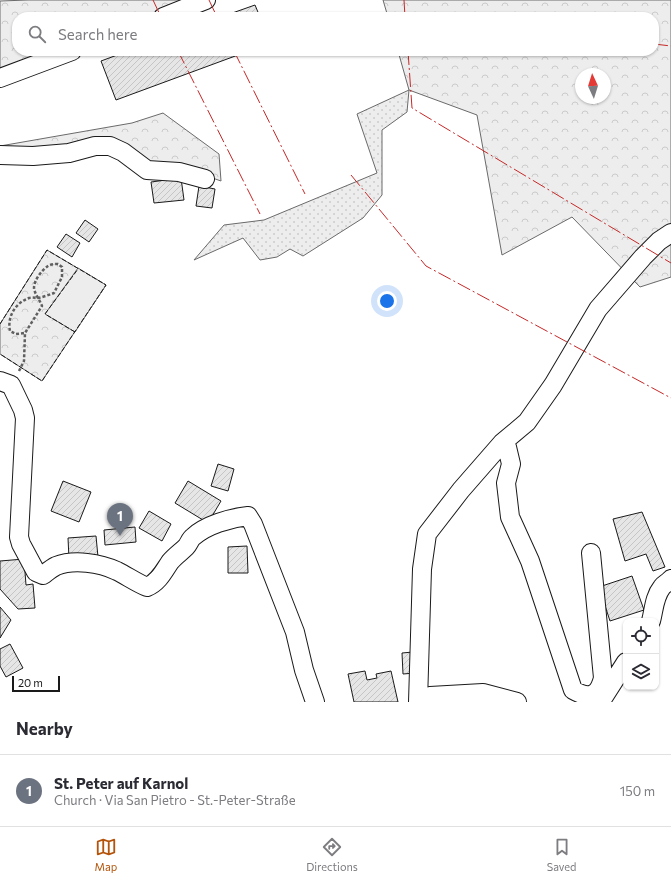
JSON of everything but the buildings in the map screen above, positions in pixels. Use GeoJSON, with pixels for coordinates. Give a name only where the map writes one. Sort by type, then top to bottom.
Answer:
{"type":"FeatureCollection","features":[{"type":"Feature","properties":{"kind":"street"},"geometry":{"type":"LineString","coordinates":[[176,12],[206,0]]}},
{"type":"Feature","properties":{"kind":"street"},"geometry":{"type":"LineString","coordinates":[[0,78],[59,56]]}},
{"type":"Feature","properties":{"kind":"street"},"geometry":{"type":"LineString","coordinates":[[0,155],[33,156],[62,154],[95,146],[110,146],[123,152],[147,170],[179,172],[204,179]]}},
{"type":"Feature","properties":{"kind":"street"},"geometry":{"type":"LineString","coordinates":[[517,702],[483,693],[430,696],[419,702],[422,569],[427,534],[461,490],[502,443],[527,422],[553,385],[598,309],[643,257],[659,241],[671,232]]}},
{"type":"Feature","properties":{"kind":"street"},"geometry":{"type":"LineString","coordinates":[[4,382],[11,385],[23,410],[25,418],[18,537],[36,572],[43,575],[55,567],[67,563],[83,563],[104,566],[115,570],[147,587],[152,585],[158,579],[173,559],[187,546],[192,537],[222,521],[233,517],[248,516],[253,524],[295,632],[304,670],[315,702]]}},
{"type":"Feature","properties":{"kind":"street"},"geometry":{"type":"LineString","coordinates":[[502,443],[507,447],[511,464],[506,483],[510,516],[530,561],[573,690],[584,696],[603,693],[623,666]]}},
{"type":"Feature","properties":{"kind":"street"},"geometry":{"type":"LineString","coordinates":[[591,553],[603,678],[603,693]]}},
{"type":"Feature","properties":{"kind":"street"},"geometry":{"type":"LineString","coordinates":[[652,618],[656,598],[663,585],[667,584],[671,579]]}},
{"type":"Feature","properties":{"kind":"path"},"geometry":{"type":"LineString","coordinates":[[4,382],[21,368],[24,361],[26,333],[42,306],[38,298],[34,288],[35,282],[40,273],[49,265],[58,264],[62,267],[62,277],[54,294],[38,298],[27,299],[15,308],[10,315],[8,323],[10,331],[16,334],[26,333]]}},
{"type":"Feature","properties":{"kind":"green space"},"geometry":{"type":"Polygon","coordinates":[[[206,0],[176,12],[12,12],[12,56],[59,56],[0,78],[0,1],[206,0]]]}},
{"type":"Feature","properties":{"kind":"green space"},"geometry":{"type":"Polygon","coordinates":[[[383,0],[671,0],[671,277],[640,287],[572,217],[502,255],[477,115],[409,90],[399,56],[659,56],[659,12],[387,12],[383,0]]]}},
{"type":"Feature","properties":{"kind":"green space"},"geometry":{"type":"Polygon","coordinates":[[[409,90],[407,112],[382,130],[382,195],[363,218],[303,256],[290,249],[277,257],[260,260],[243,238],[194,260],[224,225],[264,220],[377,173],[357,114],[409,90]]]}},
{"type":"Feature","properties":{"kind":"green space"},"geometry":{"type":"Polygon","coordinates":[[[163,113],[219,154],[221,181],[173,164],[137,166],[109,153],[0,146],[132,123],[163,113]]]}},
{"type":"Feature","properties":{"kind":"green space"},"geometry":{"type":"Polygon","coordinates":[[[47,250],[106,285],[42,381],[0,354],[0,324],[47,250]]]}},
{"type":"Feature","properties":{"kind":"shaded area"},"geometry":{"type":"Polygon","coordinates":[[[78,268],[106,285],[75,332],[45,314],[78,268]]]}},
{"type":"Feature","properties":{"kind":"fence"},"geometry":{"type":"LineString","coordinates":[[0,324],[47,250],[106,285],[42,381],[0,354]]}},
{"type":"Feature","properties":{"kind":"fence"},"geometry":{"type":"LineString","coordinates":[[75,332],[45,314],[78,269]]}},
{"type":"Feature","properties":{"kind":"power"},"geometry":{"type":"LineString","coordinates":[[153,0],[159,12]]}},
{"type":"Feature","properties":{"kind":"power"},"geometry":{"type":"LineString","coordinates":[[209,0],[215,12]]}},
{"type":"Feature","properties":{"kind":"power"},"geometry":{"type":"LineString","coordinates":[[404,0],[405,12]]}},
{"type":"Feature","properties":{"kind":"power"},"geometry":{"type":"LineString","coordinates":[[659,45],[671,46]]}},
{"type":"Feature","properties":{"kind":"power"},"geometry":{"type":"LineString","coordinates":[[181,56],[260,214]]}},
{"type":"Feature","properties":{"kind":"power"},"geometry":{"type":"LineString","coordinates":[[236,56],[305,194]]}},
{"type":"Feature","properties":{"kind":"power"},"geometry":{"type":"LineString","coordinates":[[408,56],[412,108],[671,263]]}},
{"type":"Feature","properties":{"kind":"power"},"geometry":{"type":"LineString","coordinates":[[351,175],[426,266],[671,398]]}},
{"type":"Feature","properties":{"kind":"place","name":"St. Peter auf Karnol"},"geometry":{"type":"Point","coordinates":[120,536]}}]}
